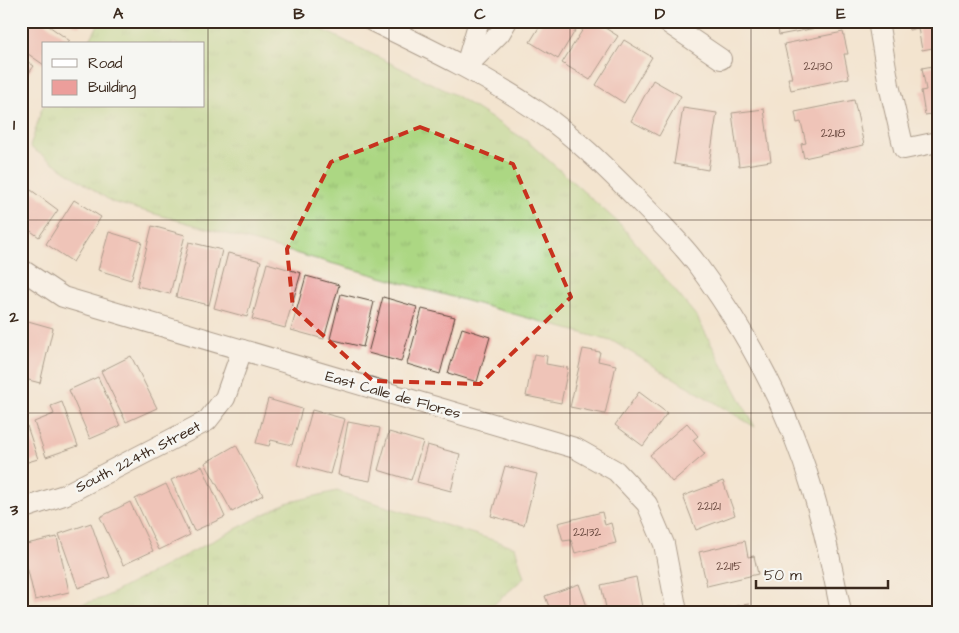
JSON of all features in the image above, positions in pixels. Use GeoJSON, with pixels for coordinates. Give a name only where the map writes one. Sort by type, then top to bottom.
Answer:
{"type":"FeatureCollection","features":[{"type":"Feature","properties":{"kind":"street"},"geometry":{"type":"LineString","coordinates":[[372,21],[466,67],[541,114],[613,175],[695,262],[740,328],[770,385],[793,437],[813,491],[828,546],[840,612]]}},
{"type":"Feature","properties":{"kind":"street"},"geometry":{"type":"LineString","coordinates":[[466,67],[479,21]]}},
{"type":"Feature","properties":{"kind":"street"},"geometry":{"type":"LineString","coordinates":[[466,67],[500,33],[507,21]]}},
{"type":"Feature","properties":{"kind":"street"},"geometry":{"type":"LineString","coordinates":[[665,21],[721,59]]}},
{"type":"Feature","properties":{"kind":"street"},"geometry":{"type":"LineString","coordinates":[[878,21],[889,85],[904,149],[938,142]]}},
{"type":"Feature","properties":{"kind":"street","name":"East Calle de Flores"},"geometry":{"type":"LineString","coordinates":[[21,269],[63,297],[575,448],[616,471],[647,504],[664,544],[677,612]]}},
{"type":"Feature","properties":{"kind":"street","name":"South 224th Street"},"geometry":{"type":"LineString","coordinates":[[21,509],[64,495],[207,421],[226,398],[242,350]]}},
{"type":"Feature","properties":{"kind":"highlighted area"},"geometry":{"type":"Polygon","coordinates":[[[420,127],[513,164],[571,297],[480,384],[373,381],[293,308],[287,249],[331,162],[420,127]]]}},
{"type":"Feature","properties":{"kind":"green space"},"geometry":{"type":"Polygon","coordinates":[[[100,21],[305,21],[455,95],[527,141],[621,225],[697,317],[755,427],[614,342],[112,202],[30,147],[42,108],[205,108],[205,42],[89,42],[100,21]]]}},
{"type":"Feature","properties":{"kind":"green space"},"geometry":{"type":"Polygon","coordinates":[[[337,491],[515,547],[524,578],[485,612],[56,612],[103,598],[286,503],[337,491]]]}},
{"type":"Feature","properties":{"kind":"building"},"geometry":{"type":"Polygon","coordinates":[[[21,21],[42,21],[70,41],[42,42],[42,64],[21,49],[21,21]]]}},
{"type":"Feature","properties":{"kind":"building"},"geometry":{"type":"Polygon","coordinates":[[[67,21],[81,21],[79,27],[67,21]]]}},
{"type":"Feature","properties":{"kind":"building"},"geometry":{"type":"Polygon","coordinates":[[[543,21],[581,21],[558,59],[530,42],[543,21]]]}},
{"type":"Feature","properties":{"kind":"building"},"geometry":{"type":"Polygon","coordinates":[[[588,21],[594,21],[618,36],[590,80],[562,63],[588,21]]]}},
{"type":"Feature","properties":{"kind":"building"},"geometry":{"type":"Polygon","coordinates":[[[777,21],[841,21],[842,23],[779,35],[777,21]]]}},
{"type":"Feature","properties":{"kind":"building"},"geometry":{"type":"Polygon","coordinates":[[[907,21],[938,21],[938,47],[922,50],[918,28],[909,30],[907,21]]]}},
{"type":"Feature","properties":{"kind":"building"},"geometry":{"type":"Polygon","coordinates":[[[843,32],[848,54],[844,54],[849,78],[791,90],[788,78],[792,78],[784,44],[843,32]]]}},
{"type":"Feature","properties":{"kind":"building"},"geometry":{"type":"Polygon","coordinates":[[[624,40],[652,57],[624,103],[596,85],[624,40]]]}},
{"type":"Feature","properties":{"kind":"building"},"geometry":{"type":"Polygon","coordinates":[[[21,57],[34,66],[21,84],[21,57]]]}},
{"type":"Feature","properties":{"kind":"building"},"geometry":{"type":"Polygon","coordinates":[[[938,65],[938,113],[925,115],[921,91],[926,90],[922,68],[938,65]]]}},
{"type":"Feature","properties":{"kind":"building"},"geometry":{"type":"Polygon","coordinates":[[[653,80],[681,96],[659,136],[631,121],[653,80]]]}},
{"type":"Feature","properties":{"kind":"building"},"geometry":{"type":"Polygon","coordinates":[[[854,100],[864,145],[804,158],[801,144],[806,143],[801,122],[797,123],[795,112],[854,100]]]}},
{"type":"Feature","properties":{"kind":"building"},"geometry":{"type":"Polygon","coordinates":[[[683,108],[717,113],[708,170],[674,164],[683,108]]]}},
{"type":"Feature","properties":{"kind":"building"},"geometry":{"type":"Polygon","coordinates":[[[764,109],[771,161],[739,166],[732,113],[764,109]]]}},
{"type":"Feature","properties":{"kind":"building"},"geometry":{"type":"Polygon","coordinates":[[[31,190],[58,210],[39,237],[21,224],[21,203],[31,190]]]}},
{"type":"Feature","properties":{"kind":"building"},"geometry":{"type":"Polygon","coordinates":[[[74,200],[101,217],[73,262],[46,244],[74,200]]]}},
{"type":"Feature","properties":{"kind":"building"},"geometry":{"type":"Polygon","coordinates":[[[152,226],[185,235],[170,294],[137,286],[152,226]]]}},
{"type":"Feature","properties":{"kind":"building"},"geometry":{"type":"Polygon","coordinates":[[[109,232],[142,242],[131,280],[98,270],[109,232]]]}},
{"type":"Feature","properties":{"kind":"building"},"geometry":{"type":"Polygon","coordinates":[[[189,242],[222,250],[209,305],[176,297],[189,242]]]}},
{"type":"Feature","properties":{"kind":"building"},"geometry":{"type":"Polygon","coordinates":[[[228,253],[261,261],[247,317],[214,308],[228,253]]]}},
{"type":"Feature","properties":{"kind":"building"},"geometry":{"type":"Polygon","coordinates":[[[267,263],[301,273],[285,328],[252,319],[267,263]]]}},
{"type":"Feature","properties":{"kind":"building"},"geometry":{"type":"Polygon","coordinates":[[[306,276],[339,285],[324,339],[291,330],[306,276]]]}},
{"type":"Feature","properties":{"kind":"building"},"geometry":{"type":"Polygon","coordinates":[[[341,294],[374,302],[363,347],[330,339],[341,294]]]}},
{"type":"Feature","properties":{"kind":"building"},"geometry":{"type":"Polygon","coordinates":[[[383,297],[417,307],[401,362],[368,353],[383,297]]]}},
{"type":"Feature","properties":{"kind":"building"},"geometry":{"type":"Polygon","coordinates":[[[422,309],[455,317],[440,374],[407,364],[422,309]]]}},
{"type":"Feature","properties":{"kind":"building"},"geometry":{"type":"Polygon","coordinates":[[[21,319],[53,328],[40,383],[21,378],[21,319]]]}},
{"type":"Feature","properties":{"kind":"building"},"geometry":{"type":"Polygon","coordinates":[[[462,328],[490,337],[477,382],[448,373],[462,328]]]}},
{"type":"Feature","properties":{"kind":"building"},"geometry":{"type":"Polygon","coordinates":[[[583,349],[600,352],[598,361],[616,365],[605,414],[570,407],[583,349]]]}},
{"type":"Feature","properties":{"kind":"building"},"geometry":{"type":"Polygon","coordinates":[[[534,354],[547,356],[546,364],[568,368],[561,403],[526,396],[534,354]]]}},
{"type":"Feature","properties":{"kind":"building"},"geometry":{"type":"Polygon","coordinates":[[[131,356],[157,408],[126,422],[101,371],[131,356]]]}},
{"type":"Feature","properties":{"kind":"building"},"geometry":{"type":"Polygon","coordinates":[[[98,377],[120,426],[90,439],[69,390],[98,377]]]}},
{"type":"Feature","properties":{"kind":"building"},"geometry":{"type":"Polygon","coordinates":[[[639,392],[667,413],[643,446],[615,425],[639,392]]]}},
{"type":"Feature","properties":{"kind":"building"},"geometry":{"type":"Polygon","coordinates":[[[268,399],[302,409],[292,445],[271,440],[269,446],[256,443],[268,399]]]}},
{"type":"Feature","properties":{"kind":"building"},"geometry":{"type":"Polygon","coordinates":[[[62,402],[78,446],[46,457],[34,422],[54,414],[51,406],[62,402]]]}},
{"type":"Feature","properties":{"kind":"building"},"geometry":{"type":"Polygon","coordinates":[[[312,410],[345,419],[330,474],[297,465],[312,410]]]}},
{"type":"Feature","properties":{"kind":"building"},"geometry":{"type":"Polygon","coordinates":[[[348,422],[380,428],[370,481],[338,475],[348,422]]]}},
{"type":"Feature","properties":{"kind":"building"},"geometry":{"type":"Polygon","coordinates":[[[687,423],[698,436],[693,440],[705,454],[672,482],[650,455],[687,423]]]}},
{"type":"Feature","properties":{"kind":"building"},"geometry":{"type":"Polygon","coordinates":[[[27,426],[38,459],[21,464],[21,428],[27,426]]]}},
{"type":"Feature","properties":{"kind":"building"},"geometry":{"type":"Polygon","coordinates":[[[389,432],[423,442],[411,480],[378,470],[389,432]]]}},
{"type":"Feature","properties":{"kind":"building"},"geometry":{"type":"Polygon","coordinates":[[[236,445],[263,495],[232,512],[205,463],[236,445]]]}},
{"type":"Feature","properties":{"kind":"building"},"geometry":{"type":"Polygon","coordinates":[[[427,445],[460,454],[451,491],[417,482],[427,445]]]}},
{"type":"Feature","properties":{"kind":"building"},"geometry":{"type":"Polygon","coordinates":[[[202,466],[225,517],[194,531],[171,480],[202,466]]]}},
{"type":"Feature","properties":{"kind":"building"},"geometry":{"type":"Polygon","coordinates":[[[505,466],[537,474],[524,525],[491,516],[505,466]]]}},
{"type":"Feature","properties":{"kind":"building"},"geometry":{"type":"Polygon","coordinates":[[[723,481],[735,515],[696,530],[683,496],[723,481]]]}},
{"type":"Feature","properties":{"kind":"building"},"geometry":{"type":"Polygon","coordinates":[[[166,484],[190,535],[159,550],[135,499],[166,484]]]}},
{"type":"Feature","properties":{"kind":"building"},"geometry":{"type":"Polygon","coordinates":[[[130,502],[153,551],[123,565],[100,517],[130,502]]]}},
{"type":"Feature","properties":{"kind":"building"},"geometry":{"type":"Polygon","coordinates":[[[602,512],[605,525],[611,523],[616,543],[575,553],[571,540],[563,541],[558,523],[602,512]]]}},
{"type":"Feature","properties":{"kind":"building"},"geometry":{"type":"Polygon","coordinates":[[[91,523],[110,577],[78,588],[59,534],[91,523]]]}},
{"type":"Feature","properties":{"kind":"building"},"geometry":{"type":"Polygon","coordinates":[[[57,537],[69,592],[35,600],[22,545],[57,537]]]}},
{"type":"Feature","properties":{"kind":"building"},"geometry":{"type":"Polygon","coordinates":[[[745,541],[748,557],[754,556],[758,574],[707,586],[699,552],[745,541]]]}},
{"type":"Feature","properties":{"kind":"building"},"geometry":{"type":"Polygon","coordinates":[[[636,577],[643,612],[607,612],[601,585],[636,577]]]}},
{"type":"Feature","properties":{"kind":"building"},"geometry":{"type":"Polygon","coordinates":[[[579,584],[589,612],[551,612],[545,596],[579,584]]]}},
{"type":"Feature","properties":{"kind":"building"},"geometry":{"type":"Polygon","coordinates":[[[749,604],[750,612],[714,612],[714,610],[749,604]]]}}]}
